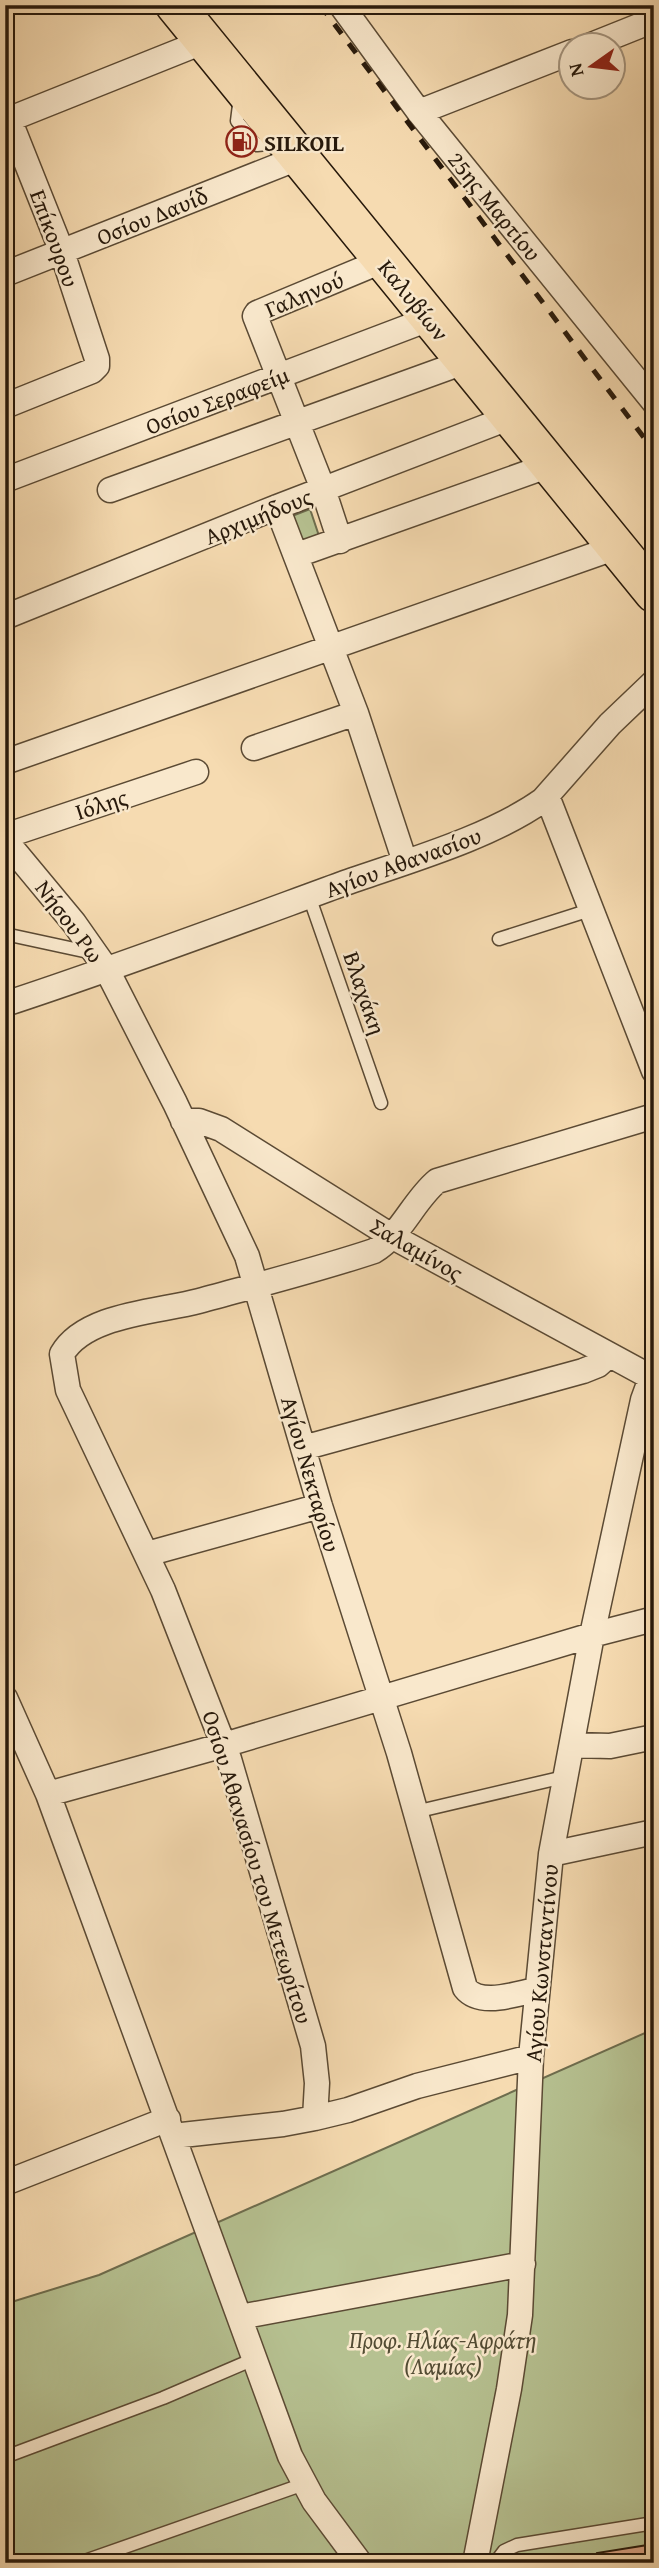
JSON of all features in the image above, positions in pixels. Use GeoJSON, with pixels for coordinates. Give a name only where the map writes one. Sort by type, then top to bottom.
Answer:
{"type":"FeatureCollection","features":[{"type":"Feature","properties":{"kind":"main road","name":"Καλυβίων"},"geometry":{"type":"LineString","coordinates":[[175,5],[654,593]]}},
{"type":"Feature","properties":{"kind":"street","name":"25ης Μαρτίου"},"geometry":{"type":"LineString","coordinates":[[341,5],[419,112],[654,402]]}},
{"type":"Feature","properties":{"kind":"street"},"geometry":{"type":"LineString","coordinates":[[624,32],[654,20]]}},
{"type":"Feature","properties":{"kind":"street"},"geometry":{"type":"LineString","coordinates":[[7,120],[205,41]]}},
{"type":"Feature","properties":{"kind":"street"},"geometry":{"type":"LineString","coordinates":[[419,112],[558,57]]}},
{"type":"Feature","properties":{"kind":"street","name":"Επίκουρου"},"geometry":{"type":"LineString","coordinates":[[5,405],[92,371],[97,366],[62,252],[7,120]]}},
{"type":"Feature","properties":{"kind":"street","name":"Οσίου Δαυίδ"},"geometry":{"type":"LineString","coordinates":[[5,274],[62,252],[292,150]]}},
{"type":"Feature","properties":{"kind":"street","name":"Γαληνού"},"geometry":{"type":"LineString","coordinates":[[340,541],[323,489],[256,320],[257,313],[382,261]]}},
{"type":"Feature","properties":{"kind":"street","name":"Οσίου Σεραφείμ"},"geometry":{"type":"LineString","coordinates":[[5,480],[429,319]]}},
{"type":"Feature","properties":{"kind":"street"},"geometry":{"type":"LineString","coordinates":[[110,491],[464,362]]}},
{"type":"Feature","properties":{"kind":"street","name":"Αρχιμήδους"},"geometry":{"type":"LineString","coordinates":[[5,617],[323,489],[511,417]]}},
{"type":"Feature","properties":{"kind":"street"},"geometry":{"type":"LineString","coordinates":[[297,555],[550,465]]}},
{"type":"Feature","properties":{"kind":"street"},"geometry":{"type":"LineString","coordinates":[[277,508],[356,713],[405,862]]}},
{"type":"Feature","properties":{"kind":"street"},"geometry":{"type":"LineString","coordinates":[[5,762],[617,547]]}},
{"type":"Feature","properties":{"kind":"street","name":"Αγίου Αθανασίου"},"geometry":{"type":"LineString","coordinates":[[5,1004],[102,962],[309,896],[405,862],[486,831],[529,810],[547,796],[610,724],[654,682]]}},
{"type":"Feature","properties":{"kind":"street"},"geometry":{"type":"LineString","coordinates":[[254,748],[356,713]]}},
{"type":"Feature","properties":{"kind":"street","name":"Ιόλης"},"geometry":{"type":"LineString","coordinates":[[5,838],[196,772]]}},
{"type":"Feature","properties":{"kind":"street"},"geometry":{"type":"LineString","coordinates":[[547,796],[654,1072]]}},
{"type":"Feature","properties":{"kind":"street","name":"Νήσου Ρω"},"geometry":{"type":"LineString","coordinates":[[5,838],[102,962]]}},
{"type":"Feature","properties":{"kind":"street","name":"Αγίου Νεκταρίου"},"geometry":{"type":"LineString","coordinates":[[102,962],[235,1228],[257,1284],[320,1506],[381,1697],[465,1989],[470,1995],[489,1998],[536,1990]]}},
{"type":"Feature","properties":{"kind":"street"},"geometry":{"type":"LineString","coordinates":[[257,1284],[374,1251],[393,1237],[425,1192],[437,1181],[654,1116]]}},
{"type":"Feature","properties":{"kind":"street","name":"Σαλαμίνος"},"geometry":{"type":"LineString","coordinates":[[183,1121],[199,1121],[221,1129],[393,1237],[608,1356],[653,1376]]}},
{"type":"Feature","properties":{"kind":"street","name":"Οσίου Αθανασίου του Μετεωρίτου"},"geometry":{"type":"LineString","coordinates":[[257,1284],[195,1302],[122,1317],[81,1336],[63,1352],[62,1363],[68,1390],[147,1554],[224,1745],[313,2046],[316,2069],[315,2118]]}},
{"type":"Feature","properties":{"kind":"street"},"geometry":{"type":"LineString","coordinates":[[303,1448],[583,1371],[608,1356]]}},
{"type":"Feature","properties":{"kind":"street","name":"Αγίου Κωνσταντίνου"},"geometry":{"type":"LineString","coordinates":[[475,2563],[517,2347],[531,2057],[551,1854],[592,1635],[643,1400],[653,1376]]}},
{"type":"Feature","properties":{"kind":"street"},"geometry":{"type":"LineString","coordinates":[[147,1554],[320,1506]]}},
{"type":"Feature","properties":{"kind":"street"},"geometry":{"type":"LineString","coordinates":[[48,1794],[654,1619]]}},
{"type":"Feature","properties":{"kind":"street"},"geometry":{"type":"LineString","coordinates":[[5,1699],[48,1794],[290,2456],[329,2523],[360,2563]]}},
{"type":"Feature","properties":{"kind":"street"},"geometry":{"type":"LineString","coordinates":[[572,1745],[610,1746],[654,1737]]}},
{"type":"Feature","properties":{"kind":"street"},"geometry":{"type":"LineString","coordinates":[[551,1854],[654,1832]]}},
{"type":"Feature","properties":{"kind":"street"},"geometry":{"type":"LineString","coordinates":[[5,2183],[170,2128],[272,2126],[315,2118],[348,2110],[417,2086],[531,2057]]}},
{"type":"Feature","properties":{"kind":"street"},"geometry":{"type":"LineString","coordinates":[[240,2317],[523,2264]]}},
{"type":"Feature","properties":{"kind":"lane","name":"Βλαχάκη"},"geometry":{"type":"LineString","coordinates":[[309,896],[381,1103]]}},
{"type":"Feature","properties":{"kind":"lane"},"geometry":{"type":"LineString","coordinates":[[499,939],[590,910]]}},
{"type":"Feature","properties":{"kind":"lane"},"geometry":{"type":"LineString","coordinates":[[5,934],[102,962]]}},
{"type":"Feature","properties":{"kind":"lane"},"geometry":{"type":"LineString","coordinates":[[415,1812],[564,1777]]}},
{"type":"Feature","properties":{"kind":"lane"},"geometry":{"type":"LineString","coordinates":[[5,2457],[163,2398],[254,2359]]}},
{"type":"Feature","properties":{"kind":"lane"},"geometry":{"type":"LineString","coordinates":[[79,2563],[304,2484]]}},
{"type":"Feature","properties":{"kind":"lane"},"geometry":{"type":"LineString","coordinates":[[495,2563],[504,2551],[517,2546],[654,2523]]}},
{"type":"Feature","properties":{"kind":"green space"},"geometry":{"type":"Polygon","coordinates":[[[310,509],[319,536],[301,543],[292,516],[310,509]]]}},
{"type":"Feature","properties":{"kind":"green space","name":"Προφ. Ηλίας-Αφράτη (Λαμίας)"},"geometry":{"type":"Polygon","coordinates":[[[654,2029],[654,2563],[5,2563],[5,2304],[99,2275],[654,2029]]]}},
{"type":"Feature","properties":{"kind":"building"},"geometry":{"type":"Polygon","coordinates":[[[654,2544],[654,2563],[598,2563],[597,2553],[654,2544]]]}},
{"type":"Feature","properties":{"kind":"railway"},"geometry":{"type":"LineString","coordinates":[[320,5],[654,451]]}},
{"type":"Feature","properties":{"kind":"place","name":"SILKOIL"},"geometry":{"type":"Point","coordinates":[241,142]}}]}
